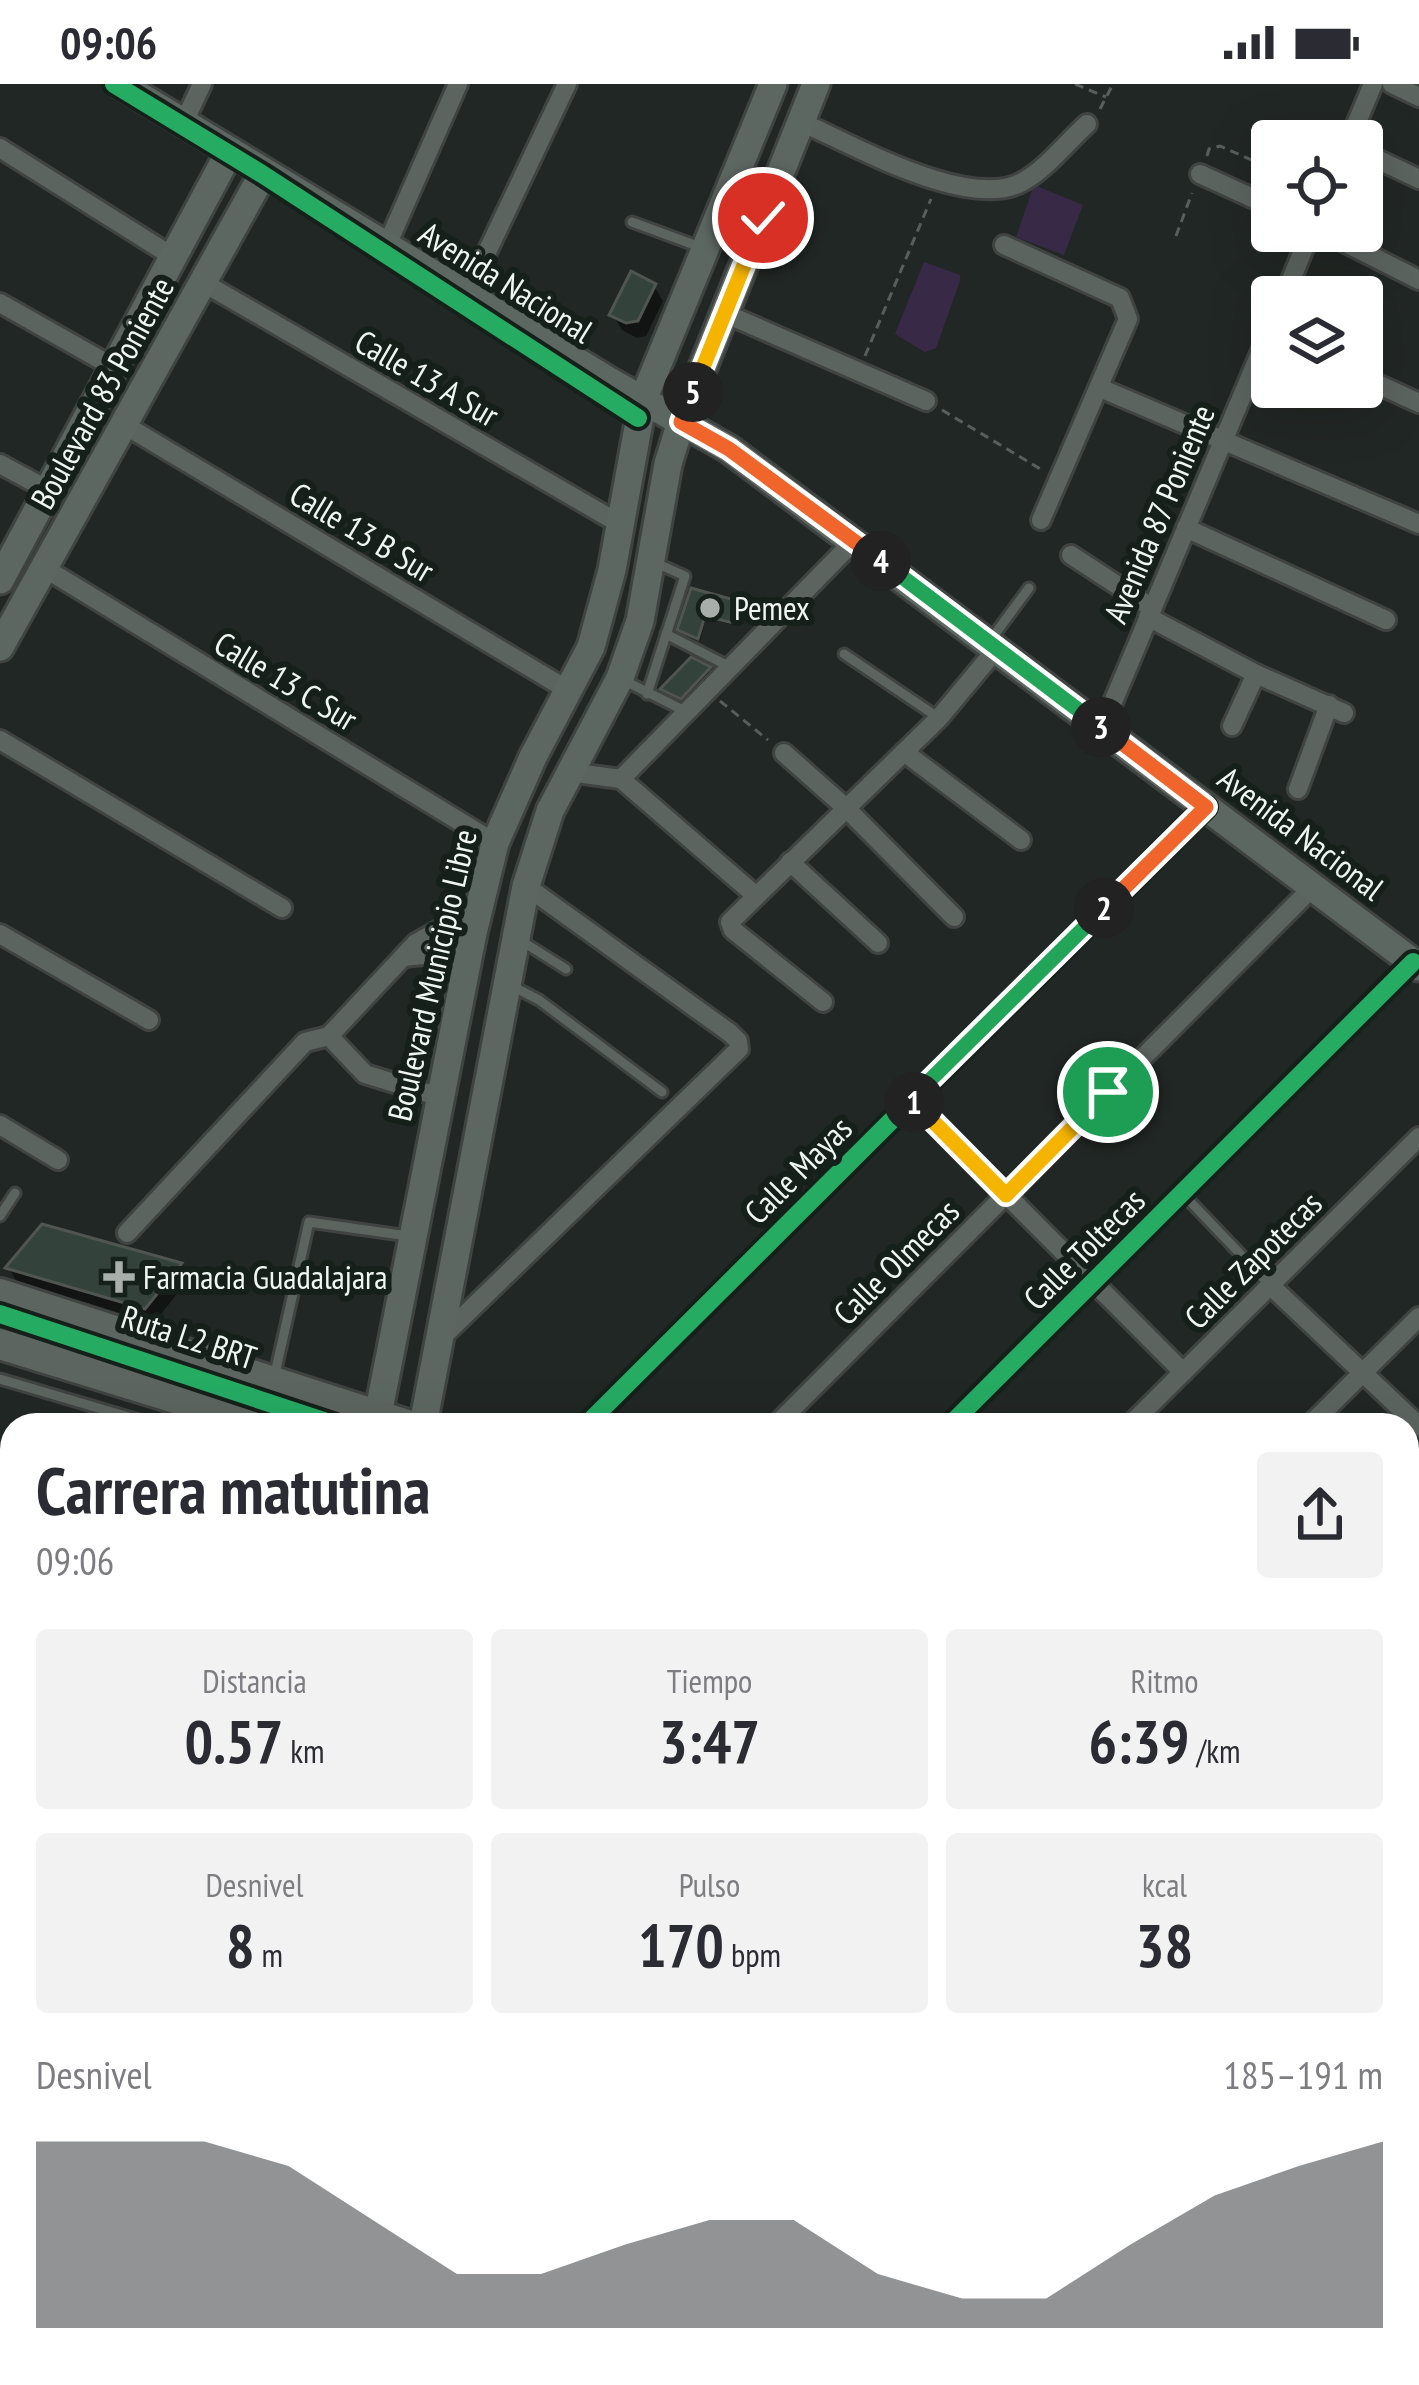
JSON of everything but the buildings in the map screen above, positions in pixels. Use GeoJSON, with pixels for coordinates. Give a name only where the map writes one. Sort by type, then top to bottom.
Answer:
{"type":"FeatureCollection","features":[{"type":"Feature","properties":{"kind":"main road","name":"Avenida Nacional"},"geometry":{"type":"LineString","coordinates":[[120,84],[729,449],[1416,965]]}},
{"type":"Feature","properties":{"kind":"main road","name":"Boulevard Municipio Libre"},"geometry":{"type":"LineString","coordinates":[[382,1413],[475,920],[495,843],[533,758],[571,692],[604,607],[643,400],[773,84]]}},
{"type":"Feature","properties":{"kind":"main road"},"geometry":{"type":"LineString","coordinates":[[425,1413],[526,886],[550,811],[620,678],[640,621],[668,464],[681,422],[816,84]]}},
{"type":"Feature","properties":{"kind":"main road","name":"Boulevard 83 Poniente"},"geometry":{"type":"LineString","coordinates":[[0,580],[230,151]]}},
{"type":"Feature","properties":{"kind":"main road","name":"Boulevard 83 Poniente"},"geometry":{"type":"LineString","coordinates":[[3,636],[46,569],[263,172]]}},
{"type":"Feature","properties":{"kind":"main road"},"geometry":{"type":"LineString","coordinates":[[0,1294],[353,1413]]}},
{"type":"Feature","properties":{"kind":"main road"},"geometry":{"type":"LineString","coordinates":[[0,1341],[196,1413]]}},
{"type":"Feature","properties":{"kind":"street"},"geometry":{"type":"LineString","coordinates":[[184,122],[202,84]]}},
{"type":"Feature","properties":{"kind":"street"},"geometry":{"type":"LineString","coordinates":[[387,245],[458,84]]}},
{"type":"Feature","properties":{"kind":"street"},"geometry":{"type":"LineString","coordinates":[[467,295],[567,84]]}},
{"type":"Feature","properties":{"kind":"street"},"geometry":{"type":"LineString","coordinates":[[1358,120],[1373,84]]}},
{"type":"Feature","properties":{"kind":"street"},"geometry":{"type":"LineString","coordinates":[[1392,84],[1419,97]]}},
{"type":"Feature","properties":{"kind":"street"},"geometry":{"type":"LineString","coordinates":[[801,122],[939,181],[973,190],[1024,181],[1087,124]]}},
{"type":"Feature","properties":{"kind":"street"},"geometry":{"type":"LineString","coordinates":[[0,148],[175,258]]}},
{"type":"Feature","properties":{"kind":"street"},"geometry":{"type":"LineString","coordinates":[[1383,162],[1419,179]]}},
{"type":"Feature","properties":{"kind":"street"},"geometry":{"type":"LineString","coordinates":[[1200,174],[1251,197]]}},
{"type":"Feature","properties":{"kind":"street"},"geometry":{"type":"LineString","coordinates":[[1004,245],[1120,298],[1128,319],[1041,520]]}},
{"type":"Feature","properties":{"kind":"street"},"geometry":{"type":"LineString","coordinates":[[1364,252],[1419,280]]}},
{"type":"Feature","properties":{"kind":"street","name":"Calle 13 A Sur"},"geometry":{"type":"LineString","coordinates":[[204,283],[620,524]]}},
{"type":"Feature","properties":{"kind":"street"},"geometry":{"type":"LineString","coordinates":[[0,303],[115,368]]}},
{"type":"Feature","properties":{"kind":"street"},"geometry":{"type":"LineString","coordinates":[[724,313],[926,400]]}},
{"type":"Feature","properties":{"kind":"street","name":"Avenida 87 Poniente"},"geometry":{"type":"LineString","coordinates":[[1102,728],[1251,377]]}},
{"type":"Feature","properties":{"kind":"street"},"geometry":{"type":"LineString","coordinates":[[1383,387],[1419,403]]}},
{"type":"Feature","properties":{"kind":"street"},"geometry":{"type":"LineString","coordinates":[[1100,388],[1419,524]]}},
{"type":"Feature","properties":{"kind":"street","name":"Calle 13 B Sur"},"geometry":{"type":"LineString","coordinates":[[123,424],[571,692]]}},
{"type":"Feature","properties":{"kind":"street"},"geometry":{"type":"LineString","coordinates":[[0,464],[48,490]]}},
{"type":"Feature","properties":{"kind":"street"},"geometry":{"type":"LineString","coordinates":[[1186,528],[1385,620]]}},
{"type":"Feature","properties":{"kind":"street"},"geometry":{"type":"LineString","coordinates":[[621,779],[854,541]]}},
{"type":"Feature","properties":{"kind":"street"},"geometry":{"type":"LineString","coordinates":[[1071,555],[1150,612],[1256,674],[1336,709],[1298,789]]}},
{"type":"Feature","properties":{"kind":"street","name":"Calle 13 C Sur"},"geometry":{"type":"LineString","coordinates":[[46,569],[495,843]]}},
{"type":"Feature","properties":{"kind":"street"},"geometry":{"type":"LineString","coordinates":[[823,1002],[733,930],[730,922],[939,718],[993,645]]}},
{"type":"Feature","properties":{"kind":"street"},"geometry":{"type":"LineString","coordinates":[[1232,726],[1256,674]]}},
{"type":"Feature","properties":{"kind":"street"},"geometry":{"type":"LineString","coordinates":[[0,740],[282,908]]}},
{"type":"Feature","properties":{"kind":"street"},"geometry":{"type":"LineString","coordinates":[[904,752],[1022,840]]}},
{"type":"Feature","properties":{"kind":"street"},"geometry":{"type":"LineString","coordinates":[[784,753],[954,917]]}},
{"type":"Feature","properties":{"kind":"street"},"geometry":{"type":"LineString","coordinates":[[569,772],[621,779],[755,895]]}},
{"type":"Feature","properties":{"kind":"street","name":"Calle Mayas"},"geometry":{"type":"LineString","coordinates":[[598,1413],[1206,807]]}},
{"type":"Feature","properties":{"kind":"street"},"geometry":{"type":"LineString","coordinates":[[790,862],[878,943]]}},
{"type":"Feature","properties":{"kind":"street"},"geometry":{"type":"LineString","coordinates":[[440,1340],[739,1049],[730,1033],[526,886]]}},
{"type":"Feature","properties":{"kind":"street","name":"Calle Olmecas"},"geometry":{"type":"LineString","coordinates":[[788,1413],[1313,887]]}},
{"type":"Feature","properties":{"kind":"street"},"geometry":{"type":"LineString","coordinates":[[127,1233],[305,1042],[329,1036],[416,943],[475,920]]}},
{"type":"Feature","properties":{"kind":"street"},"geometry":{"type":"LineString","coordinates":[[0,934],[149,1020]]}},
{"type":"Feature","properties":{"kind":"street","name":"Calle Toltecas"},"geometry":{"type":"LineString","coordinates":[[962,1413],[1416,965]]}},
{"type":"Feature","properties":{"kind":"street"},"geometry":{"type":"LineString","coordinates":[[329,1036],[365,1074],[440,1097]]}},
{"type":"Feature","properties":{"kind":"street"},"geometry":{"type":"LineString","coordinates":[[911,1099],[1184,1372]]}},
{"type":"Feature","properties":{"kind":"street"},"geometry":{"type":"LineString","coordinates":[[0,1125],[58,1160]]}},
{"type":"Feature","properties":{"kind":"street","name":"Calle Zapotecas"},"geometry":{"type":"LineString","coordinates":[[1142,1413],[1419,1138]]}},
{"type":"Feature","properties":{"kind":"street"},"geometry":{"type":"LineString","coordinates":[[1270,1285],[1405,1413]]}},
{"type":"Feature","properties":{"kind":"street"},"geometry":{"type":"LineString","coordinates":[[1322,1413],[1419,1316]]}},
{"type":"Feature","properties":{"kind":"lane"},"geometry":{"type":"LineString","coordinates":[[632,222],[708,249]]}},
{"type":"Feature","properties":{"kind":"lane"},"geometry":{"type":"LineString","coordinates":[[646,694],[685,575],[652,561]]}},
{"type":"Feature","properties":{"kind":"lane"},"geometry":{"type":"LineString","coordinates":[[993,645],[1029,588]]}},
{"type":"Feature","properties":{"kind":"lane"},"geometry":{"type":"LineString","coordinates":[[666,634],[730,667]]}},
{"type":"Feature","properties":{"kind":"lane"},"geometry":{"type":"LineString","coordinates":[[844,654],[939,718]]}},
{"type":"Feature","properties":{"kind":"lane"},"geometry":{"type":"LineString","coordinates":[[620,678],[687,712]]}},
{"type":"Feature","properties":{"kind":"lane"},"geometry":{"type":"LineString","coordinates":[[516,937],[566,969]]}},
{"type":"Feature","properties":{"kind":"lane"},"geometry":{"type":"LineString","coordinates":[[507,983],[539,1000],[662,1092]]}},
{"type":"Feature","properties":{"kind":"lane"},"geometry":{"type":"LineString","coordinates":[[0,1216],[15,1192]]}},
{"type":"Feature","properties":{"kind":"lane"},"geometry":{"type":"LineString","coordinates":[[1182,1193],[1270,1285]]}},
{"type":"Feature","properties":{"kind":"lane"},"geometry":{"type":"LineString","coordinates":[[273,1384],[309,1222],[413,1237]]}},
{"type":"Feature","properties":{"kind":"lane","name":"Ruta L2 BRT"},"geometry":{"type":"LineString","coordinates":[[0,1306],[348,1413]]}},
{"type":"Feature","properties":{"kind":"lane","name":"Ruta L2 BRT"},"geometry":{"type":"LineString","coordinates":[[0,1341],[249,1413]]}},
{"type":"Feature","properties":{"kind":"lane"},"geometry":{"type":"LineString","coordinates":[[0,1379],[114,1413]]}},
{"type":"Feature","properties":{"kind":"path"},"geometry":{"type":"LineString","coordinates":[[1075,84],[1107,98]]}},
{"type":"Feature","properties":{"kind":"path"},"geometry":{"type":"LineString","coordinates":[[1087,124],[1113,84]]}},
{"type":"Feature","properties":{"kind":"path"},"geometry":{"type":"LineString","coordinates":[[1176,236],[1209,149],[1220,146],[1251,160]]}},
{"type":"Feature","properties":{"kind":"path"},"geometry":{"type":"LineString","coordinates":[[859,372],[939,181]]}},
{"type":"Feature","properties":{"kind":"path"},"geometry":{"type":"LineString","coordinates":[[926,400],[1059,480]]}},
{"type":"Feature","properties":{"kind":"path"},"geometry":{"type":"LineString","coordinates":[[707,690],[784,753]]}},
{"type":"Feature","properties":{"kind":"shaded area"},"geometry":{"type":"Polygon","coordinates":[[[1034,185],[1083,205],[1064,255],[1016,237],[1034,185]]]}},
{"type":"Feature","properties":{"kind":"shaded area"},"geometry":{"type":"Polygon","coordinates":[[[924,262],[960,275],[936,348],[925,352],[895,334],[924,262]]]}},
{"type":"Feature","properties":{"kind":"cycle path"},"geometry":{"type":"LineString","coordinates":[[114,84],[262,174],[638,418]]}},
{"type":"Feature","properties":{"kind":"cycle path"},"geometry":{"type":"LineString","coordinates":[[598,1413],[1206,807]]}},
{"type":"Feature","properties":{"kind":"cycle path"},"geometry":{"type":"LineString","coordinates":[[962,1413],[1413,962]]}},
{"type":"Feature","properties":{"kind":"cycle path"},"geometry":{"type":"LineString","coordinates":[[0,1314],[300,1413]]}},
{"type":"Feature","properties":{"kind":"place","name":"Pemex"},"geometry":{"type":"Point","coordinates":[710,608]}},
{"type":"Feature","properties":{"kind":"place","name":"Farmacia Guadalajara"},"geometry":{"type":"Point","coordinates":[119,1277]}},
{"type":"Feature","properties":{"kind":"route"},"geometry":{"type":"LineString","coordinates":[[763,218],[681,422],[729,449],[1206,807],[911,1099],[1006,1195],[1108,1092]]}}]}
